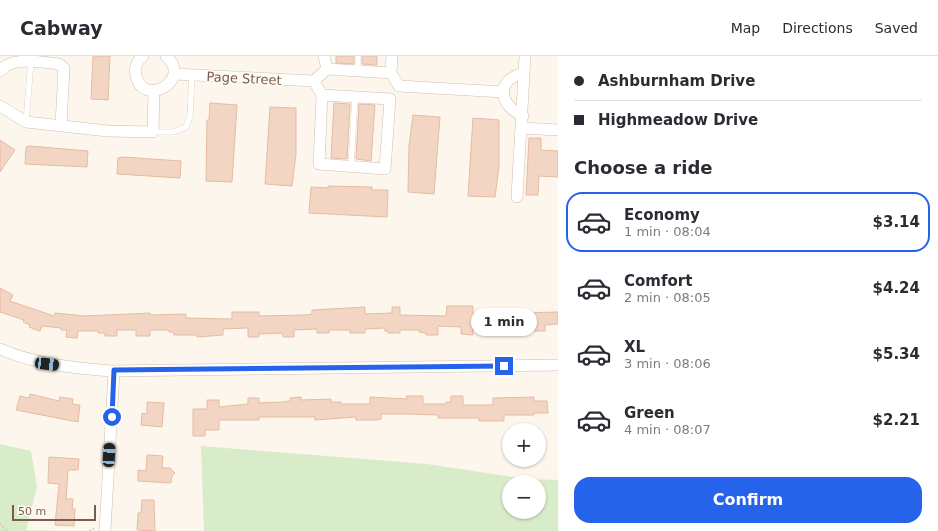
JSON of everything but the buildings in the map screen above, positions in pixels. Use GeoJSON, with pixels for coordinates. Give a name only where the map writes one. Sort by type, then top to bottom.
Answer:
{"type":"FeatureCollection","features":[{"type":"Feature","properties":{"kind":"street"},"geometry":{"type":"LineString","coordinates":[[143,56],[136,64],[136,76],[142,87],[154,91],[165,88],[172,80],[174,74],[172,62],[166,56]]}},
{"type":"Feature","properties":{"kind":"street"},"geometry":{"type":"LineString","coordinates":[[324,56],[327,69]]}},
{"type":"Feature","properties":{"kind":"street"},"geometry":{"type":"LineString","coordinates":[[392,56],[391,73],[399,86]]}},
{"type":"Feature","properties":{"kind":"street"},"geometry":{"type":"LineString","coordinates":[[517,197],[523,116],[523,73],[525,56]]}},
{"type":"Feature","properties":{"kind":"street"},"geometry":{"type":"LineString","coordinates":[[0,71],[7,64],[15,60],[59,64],[64,68],[62,126]]}},
{"type":"Feature","properties":{"kind":"street"},"geometry":{"type":"LineString","coordinates":[[391,73],[327,69],[314,81],[322,95],[319,164],[385,169],[390,99],[399,86]]}},
{"type":"Feature","properties":{"kind":"street"},"geometry":{"type":"LineString","coordinates":[[523,73],[515,76],[507,82],[503,92],[505,103],[512,111],[523,116]]}},
{"type":"Feature","properties":{"kind":"street","name":"Page Street"},"geometry":{"type":"LineString","coordinates":[[174,74],[314,81]]}},
{"type":"Feature","properties":{"kind":"street"},"geometry":{"type":"LineString","coordinates":[[399,86],[503,92]]}},
{"type":"Feature","properties":{"kind":"street"},"geometry":{"type":"LineString","coordinates":[[0,106],[26,122],[153,132],[154,91]]}},
{"type":"Feature","properties":{"kind":"street"},"geometry":{"type":"LineString","coordinates":[[322,95],[390,99]]}},
{"type":"Feature","properties":{"kind":"street"},"geometry":{"type":"LineString","coordinates":[[522,128],[558,130]]}},
{"type":"Feature","properties":{"kind":"street"},"geometry":{"type":"LineString","coordinates":[[0,349],[30,360],[47,364],[114,370],[558,365]]}},
{"type":"Feature","properties":{"kind":"street"},"geometry":{"type":"LineString","coordinates":[[105,531],[114,370]]}},
{"type":"Feature","properties":{"kind":"lane"},"geometry":{"type":"LineString","coordinates":[[358,56],[358,71]]}},
{"type":"Feature","properties":{"kind":"lane"},"geometry":{"type":"LineString","coordinates":[[26,122],[31,61]]}},
{"type":"Feature","properties":{"kind":"lane"},"geometry":{"type":"LineString","coordinates":[[153,132],[173,132],[186,127],[190,116],[192,75]]}},
{"type":"Feature","properties":{"kind":"lane"},"geometry":{"type":"LineString","coordinates":[[350,166],[355,97]]}},
{"type":"Feature","properties":{"kind":"path"},"geometry":{"type":"LineString","coordinates":[[0,524],[7,531]]}},
{"type":"Feature","properties":{"kind":"green space"},"geometry":{"type":"Polygon","coordinates":[[[0,444],[31,451],[37,487],[26,530],[62,531],[0,531],[0,444]]]}},
{"type":"Feature","properties":{"kind":"green space"},"geometry":{"type":"Polygon","coordinates":[[[201,446],[427,464],[502,475],[502,519],[546,519],[546,480],[558,480],[558,531],[204,531],[201,446]]]}},
{"type":"Feature","properties":{"kind":"route"},"geometry":{"type":"LineString","coordinates":[[112,417],[114,370],[504,366]]}}]}
